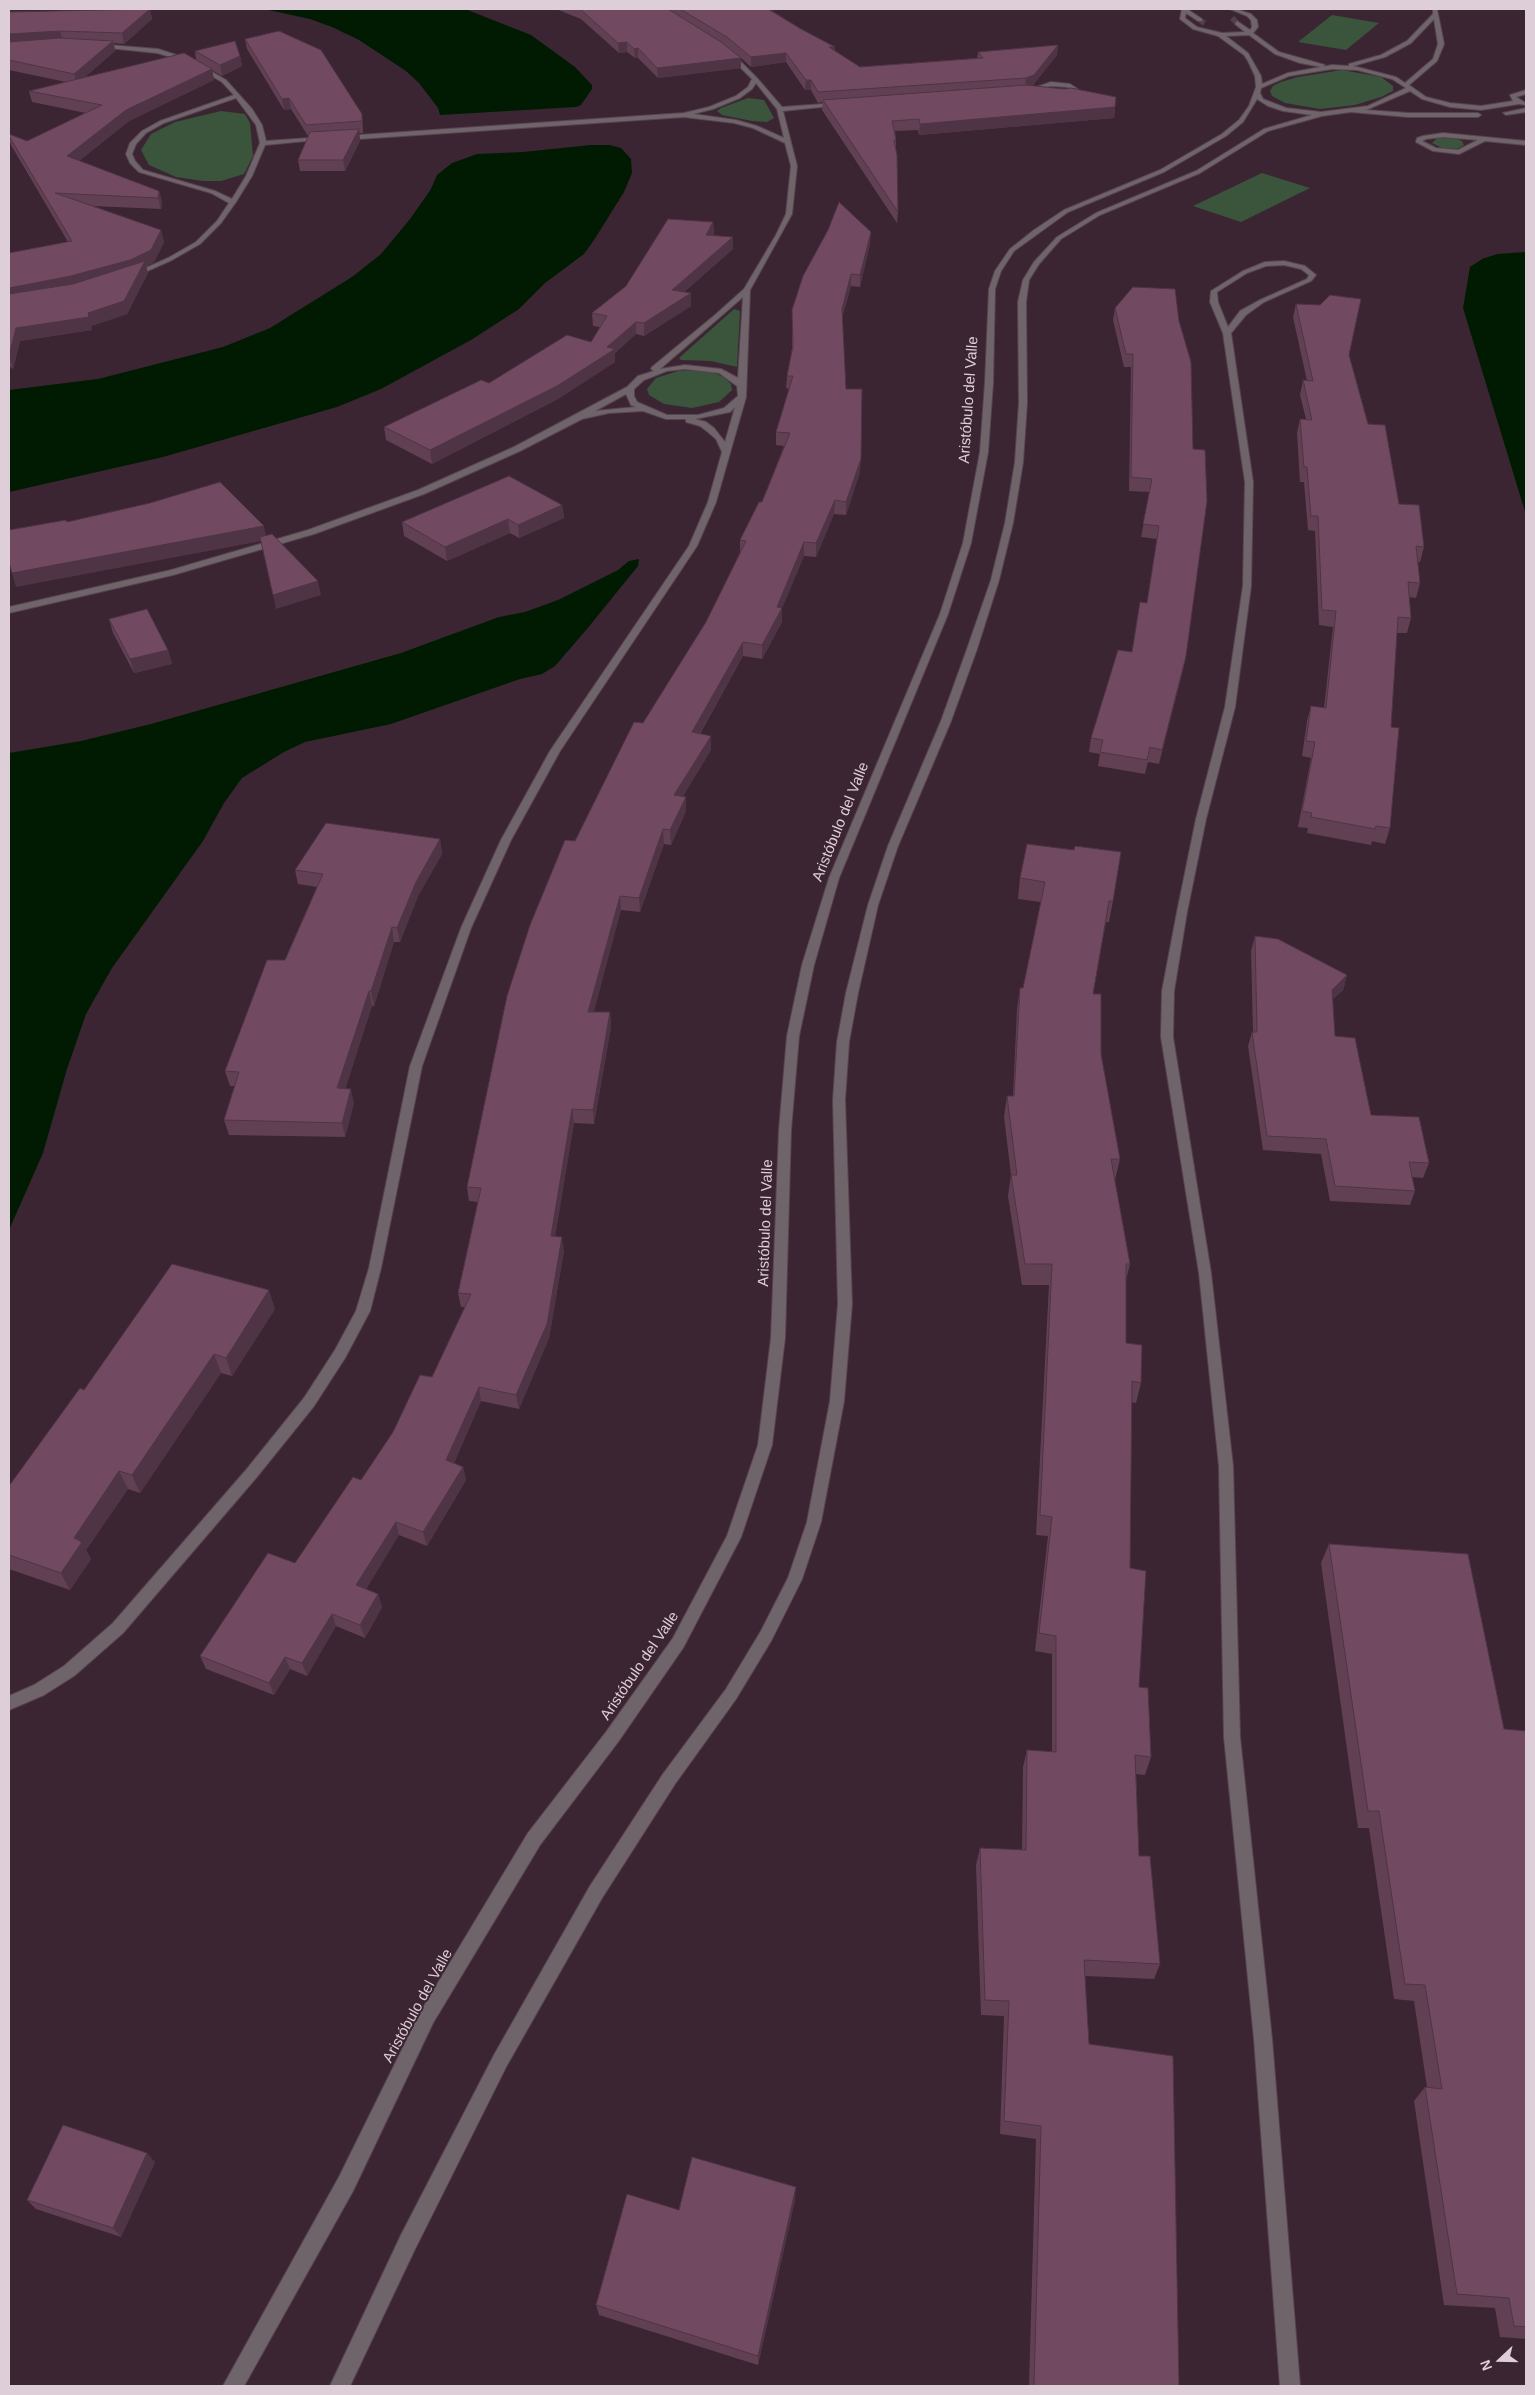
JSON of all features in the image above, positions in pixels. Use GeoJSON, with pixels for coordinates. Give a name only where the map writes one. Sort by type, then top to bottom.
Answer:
{"type":"FeatureCollection","features":[{"type":"Feature","properties":{"kind":"street"},"geometry":{"type":"LineString","coordinates":[[1200,20],[1184,9],[1182,18],[1184,22],[1195,28],[1221,35],[1250,33],[1255,27],[1254,20],[1249,15],[1232,9]]}},
{"type":"Feature","properties":{"kind":"street"},"geometry":{"type":"LineString","coordinates":[[1224,9],[1232,18]]}},
{"type":"Feature","properties":{"kind":"street"},"geometry":{"type":"LineString","coordinates":[[1345,67],[1395,50],[1409,42],[1435,12]]}},
{"type":"Feature","properties":{"kind":"street"},"geometry":{"type":"LineString","coordinates":[[1353,111],[1382,103],[1407,87],[1435,60],[1441,44],[1435,12]]}},
{"type":"Feature","properties":{"kind":"street"},"geometry":{"type":"LineString","coordinates":[[1238,23],[1277,53],[1288,58],[1332,67],[1375,71],[1424,98],[1450,105],[1486,108],[1519,102]]}},
{"type":"Feature","properties":{"kind":"street"},"geometry":{"type":"LineString","coordinates":[[1207,25],[1251,61],[1258,76],[1258,90],[1270,105],[1285,110],[1321,114]]}},
{"type":"Feature","properties":{"kind":"street"},"geometry":{"type":"LineString","coordinates":[[94,45],[133,48],[181,57],[200,66],[224,81],[237,96],[259,125],[263,143],[249,176],[233,202],[219,222],[198,243],[170,259],[127,278]]}},
{"type":"Feature","properties":{"kind":"street"},"geometry":{"type":"LineString","coordinates":[[9,610],[173,572],[311,532],[421,492],[517,449],[630,389],[634,383],[650,373],[718,317],[747,290],[776,242],[789,214],[794,166],[780,109],[755,79],[724,48]]}},
{"type":"Feature","properties":{"kind":"street"},"geometry":{"type":"LineString","coordinates":[[1258,90],[1288,76],[1332,67]]}},
{"type":"Feature","properties":{"kind":"street"},"geometry":{"type":"LineString","coordinates":[[684,115],[711,108],[738,97],[750,88],[755,79]]}},
{"type":"Feature","properties":{"kind":"street"},"geometry":{"type":"LineString","coordinates":[[1015,93],[1051,84],[1068,85],[1076,90],[1073,94],[1064,96],[1025,92]]}},
{"type":"Feature","properties":{"kind":"street","name":"Aristóbulo del Valle"},"geometry":{"type":"LineString","coordinates":[[233,2386],[346,2184],[432,2009],[534,1839],[612,1737],[678,1643],[734,1537],[766,1435],[778,1338],[785,1130],[793,1036],[806,974],[834,878],[944,614],[966,543],[984,452],[989,383],[992,289],[998,271],[1012,250],[1036,231],[1066,212],[1156,174],[1224,135],[1240,121],[1252,106],[1258,90]]}},
{"type":"Feature","properties":{"kind":"street"},"geometry":{"type":"LineString","coordinates":[[1526,92],[1512,96],[1519,102],[1526,104]]}},
{"type":"Feature","properties":{"kind":"street"},"geometry":{"type":"LineString","coordinates":[[233,202],[213,192],[141,171],[132,162],[128,154],[132,143],[150,129],[237,96]]}},
{"type":"Feature","properties":{"kind":"street"},"geometry":{"type":"LineString","coordinates":[[780,109],[848,104]]}},
{"type":"Feature","properties":{"kind":"street"},"geometry":{"type":"LineString","coordinates":[[1450,105],[1450,115]]}},
{"type":"Feature","properties":{"kind":"street"},"geometry":{"type":"LineString","coordinates":[[340,2386],[408,2242],[500,2061],[596,1892],[669,1779],[731,1694],[766,1636],[795,1579],[814,1522],[836,1401],[845,1304],[839,1100],[845,1032],[873,905],[893,846],[946,721],[995,580],[1002,552],[1019,462],[1023,403],[1022,302],[1026,280],[1036,263],[1060,238],[1098,214],[1198,172],[1266,130],[1321,114],[1353,111],[1450,115],[1526,110]]}},
{"type":"Feature","properties":{"kind":"street"},"geometry":{"type":"LineString","coordinates":[[263,143],[684,115],[734,121],[755,127],[788,142]]}},
{"type":"Feature","properties":{"kind":"street"},"geometry":{"type":"LineString","coordinates":[[1484,139],[1459,152],[1435,150],[1419,142],[1419,139],[1425,137],[1443,135],[1526,143]]}},
{"type":"Feature","properties":{"kind":"street"},"geometry":{"type":"LineString","coordinates":[[1227,333],[1243,313],[1262,301],[1309,280],[1313,275],[1302,266],[1284,263],[1265,264],[1214,291],[1214,302],[1227,333],[1249,482],[1246,586],[1230,707],[1201,819],[1180,922],[1168,991],[1167,1038],[1205,1273],[1226,1466],[1232,1738],[1263,2038],[1290,2386]]}},
{"type":"Feature","properties":{"kind":"street"},"geometry":{"type":"LineString","coordinates":[[9,1703],[39,1690],[69,1671],[118,1628],[251,1474],[309,1402],[340,1354],[362,1311],[376,1268],[405,1112],[416,1066],[466,928],[506,840],[555,751],[694,546],[712,502],[742,397],[741,385],[747,290]]}},
{"type":"Feature","properties":{"kind":"street"},"geometry":{"type":"LineString","coordinates":[[650,373],[666,368],[704,368],[727,374],[741,385]]}},
{"type":"Feature","properties":{"kind":"street"},"geometry":{"type":"LineString","coordinates":[[630,389],[630,396],[642,409]]}},
{"type":"Feature","properties":{"kind":"street"},"geometry":{"type":"LineString","coordinates":[[682,418],[720,412],[736,404],[742,397]]}},
{"type":"Feature","properties":{"kind":"street"},"geometry":{"type":"LineString","coordinates":[[580,417],[609,411],[642,409],[660,415],[682,418],[703,424],[711,430],[719,438],[726,452]]}},
{"type":"Feature","properties":{"kind":"shaded area"},"geometry":{"type":"Polygon","coordinates":[[[264,9],[465,9],[531,35],[575,67],[592,85],[592,89],[581,105],[576,107],[440,115],[438,108],[419,83],[406,71],[359,40],[310,19],[264,9]]]}},
{"type":"Feature","properties":{"kind":"shaded area"},"geometry":{"type":"Polygon","coordinates":[[[1332,15],[1379,23],[1346,50],[1298,42],[1332,15]]]}},
{"type":"Feature","properties":{"kind":"shaded area"},"geometry":{"type":"Polygon","coordinates":[[[1342,70],[1381,77],[1393,86],[1393,91],[1355,105],[1320,109],[1285,103],[1272,96],[1270,91],[1273,86],[1281,82],[1298,77],[1342,70]]]}},
{"type":"Feature","properties":{"kind":"shaded area"},"geometry":{"type":"Polygon","coordinates":[[[748,98],[764,100],[774,118],[767,122],[752,121],[722,115],[717,111],[721,108],[748,98]]]}},
{"type":"Feature","properties":{"kind":"shaded area"},"geometry":{"type":"Polygon","coordinates":[[[221,111],[245,114],[250,123],[253,156],[244,174],[221,181],[203,181],[176,177],[149,165],[141,150],[151,134],[175,122],[221,111]]]}},
{"type":"Feature","properties":{"kind":"shaded area"},"geometry":{"type":"Polygon","coordinates":[[[1437,138],[1454,138],[1462,141],[1464,145],[1457,149],[1442,148],[1432,143],[1437,138]]]}},
{"type":"Feature","properties":{"kind":"shaded area"},"geometry":{"type":"Polygon","coordinates":[[[591,145],[610,145],[621,148],[631,159],[632,173],[624,192],[584,254],[545,283],[519,309],[471,340],[381,389],[337,407],[163,457],[9,492],[9,390],[98,379],[223,347],[270,328],[352,277],[381,254],[410,219],[431,189],[437,175],[452,163],[477,154],[523,152],[591,145]]]}},
{"type":"Feature","properties":{"kind":"shaded area"},"geometry":{"type":"Polygon","coordinates":[[[1262,173],[1310,188],[1241,222],[1193,206],[1262,173]]]}},
{"type":"Feature","properties":{"kind":"shaded area"},"geometry":{"type":"Polygon","coordinates":[[[1526,252],[1526,515],[1463,308],[1470,267],[1482,259],[1497,254],[1526,252]]]}},
{"type":"Feature","properties":{"kind":"shaded area"},"geometry":{"type":"Polygon","coordinates":[[[734,309],[740,311],[737,367],[711,361],[681,360],[679,358],[734,309]]]}},
{"type":"Feature","properties":{"kind":"shaded area"},"geometry":{"type":"Polygon","coordinates":[[[690,370],[715,373],[725,378],[731,384],[732,390],[719,402],[692,408],[664,404],[649,395],[647,389],[656,378],[678,371],[690,370]]]}},
{"type":"Feature","properties":{"kind":"shaded area"},"geometry":{"type":"Polygon","coordinates":[[[639,559],[638,566],[587,629],[555,666],[542,674],[520,679],[391,724],[305,742],[284,752],[242,778],[224,803],[203,841],[112,968],[86,1014],[67,1069],[43,1153],[9,1230],[9,753],[81,741],[151,724],[401,653],[499,617],[525,612],[558,600],[618,570],[629,561],[639,559]]]}},
{"type":"Feature","properties":{"kind":"building"},"geometry":{"type":"Polygon","coordinates":[[[150,9],[122,33],[60,31],[9,34],[9,12],[150,9]]]}},
{"type":"Feature","properties":{"kind":"building"},"geometry":{"type":"Polygon","coordinates":[[[580,9],[668,9],[721,42],[741,58],[657,68],[638,48],[634,49],[627,42],[618,43],[580,9]]]}},
{"type":"Feature","properties":{"kind":"building"},"geometry":{"type":"Polygon","coordinates":[[[680,9],[768,9],[835,47],[829,47],[860,67],[983,58],[978,52],[1058,45],[1034,75],[1026,78],[818,92],[811,80],[806,80],[786,53],[751,57],[727,37],[680,9]]]}},
{"type":"Feature","properties":{"kind":"building"},"geometry":{"type":"Polygon","coordinates":[[[279,31],[321,50],[362,114],[362,121],[306,125],[289,98],[282,99],[245,39],[279,31]]]}},
{"type":"Feature","properties":{"kind":"building"},"geometry":{"type":"Polygon","coordinates":[[[60,38],[113,41],[74,74],[9,60],[9,42],[60,38]]]}},
{"type":"Feature","properties":{"kind":"building"},"geometry":{"type":"Polygon","coordinates":[[[235,41],[240,56],[220,65],[195,51],[235,41]]]}},
{"type":"Feature","properties":{"kind":"building"},"geometry":{"type":"Polygon","coordinates":[[[184,53],[212,69],[126,110],[67,156],[159,191],[158,198],[55,193],[161,230],[151,250],[130,260],[71,276],[9,288],[9,253],[72,241],[9,134],[27,141],[102,105],[29,91],[184,53]]]}},
{"type":"Feature","properties":{"kind":"building"},"geometry":{"type":"Polygon","coordinates":[[[1026,85],[1071,88],[1116,97],[1115,107],[920,124],[919,119],[892,121],[897,155],[898,212],[823,100],[1026,85]]]}},
{"type":"Feature","properties":{"kind":"building"},"geometry":{"type":"Polygon","coordinates":[[[359,129],[343,160],[298,160],[310,132],[359,129]]]}},
{"type":"Feature","properties":{"kind":"building"},"geometry":{"type":"Polygon","coordinates":[[[839,202],[871,232],[860,275],[851,274],[842,309],[846,389],[862,389],[861,459],[846,502],[835,500],[816,543],[804,542],[777,607],[782,608],[762,645],[743,642],[692,732],[711,736],[674,795],[686,797],[670,830],[663,829],[639,898],[620,896],[588,1012],[610,1012],[593,1110],[572,1109],[551,1236],[562,1237],[547,1324],[516,1395],[479,1387],[446,1460],[463,1467],[423,1532],[396,1522],[356,1585],[378,1594],[360,1625],[332,1614],[302,1663],[285,1657],[269,1683],[200,1656],[268,1553],[295,1563],[353,1477],[361,1480],[393,1432],[420,1375],[432,1377],[471,1294],[458,1293],[481,1188],[467,1187],[507,996],[530,925],[565,840],[575,841],[634,722],[643,723],[706,622],[746,541],[740,540],[759,502],[762,502],[790,433],[776,432],[793,376],[787,376],[793,346],[792,310],[803,276],[828,230],[839,202]]]}},
{"type":"Feature","properties":{"kind":"building"},"geometry":{"type":"Polygon","coordinates":[[[668,219],[713,222],[706,235],[733,237],[672,290],[691,293],[644,323],[636,322],[607,347],[615,349],[557,386],[430,450],[384,427],[481,380],[489,383],[567,335],[591,342],[607,316],[592,313],[626,286],[668,219]]]}},
{"type":"Feature","properties":{"kind":"building"},"geometry":{"type":"Polygon","coordinates":[[[145,261],[124,301],[88,313],[89,317],[16,328],[9,356],[9,294],[73,284],[145,261]]]}},
{"type":"Feature","properties":{"kind":"building"},"geometry":{"type":"Polygon","coordinates":[[[1133,287],[1175,289],[1179,321],[1191,362],[1193,449],[1205,450],[1207,501],[1186,656],[1162,750],[1150,747],[1147,760],[1100,752],[1103,740],[1091,738],[1118,650],[1132,652],[1140,602],[1147,603],[1159,526],[1143,524],[1152,479],[1131,477],[1133,354],[1126,354],[1115,308],[1133,287]]]}},
{"type":"Feature","properties":{"kind":"building"},"geometry":{"type":"Polygon","coordinates":[[[1330,295],[1361,299],[1349,355],[1368,424],[1385,425],[1399,504],[1419,505],[1424,547],[1416,546],[1420,583],[1408,582],[1411,618],[1398,617],[1391,727],[1399,728],[1390,828],[1376,826],[1375,829],[1311,817],[1312,813],[1302,811],[1315,742],[1306,741],[1311,706],[1326,708],[1336,611],[1322,610],[1318,516],[1311,516],[1307,467],[1304,467],[1300,419],[1312,420],[1303,380],[1313,381],[1296,304],[1320,305],[1330,295]]]}},
{"type":"Feature","properties":{"kind":"building"},"geometry":{"type":"Polygon","coordinates":[[[509,476],[562,505],[518,525],[508,519],[445,547],[402,522],[509,476]]]}},
{"type":"Feature","properties":{"kind":"building"},"geometry":{"type":"Polygon","coordinates":[[[220,482],[264,526],[12,573],[9,562],[9,530],[66,520],[67,522],[150,503],[220,482]]]}},
{"type":"Feature","properties":{"kind":"building"},"geometry":{"type":"Polygon","coordinates":[[[272,534],[318,581],[273,595],[260,537],[272,534]]]}},
{"type":"Feature","properties":{"kind":"building"},"geometry":{"type":"Polygon","coordinates":[[[147,609],[168,650],[130,659],[109,619],[147,609]]]}},
{"type":"Feature","properties":{"kind":"building"},"geometry":{"type":"Polygon","coordinates":[[[326,823],[440,839],[416,882],[397,928],[392,927],[371,991],[369,991],[337,1088],[351,1089],[342,1123],[224,1120],[239,1072],[225,1071],[267,960],[285,960],[323,874],[295,870],[326,823]]]}},
{"type":"Feature","properties":{"kind":"building"},"geometry":{"type":"Polygon","coordinates":[[[1027,844],[1074,850],[1075,846],[1121,852],[1113,901],[1109,901],[1093,994],[1101,994],[1101,1054],[1120,1159],[1111,1159],[1130,1264],[1126,1264],[1126,1343],[1142,1345],[1141,1383],[1132,1381],[1130,1568],[1146,1571],[1139,1687],[1148,1688],[1151,1757],[1135,1755],[1139,1856],[1150,1856],[1160,1964],[1084,1960],[1089,2044],[1173,2056],[1179,2386],[1034,2386],[1041,2126],[1004,2121],[1009,2001],[985,2000],[980,1848],[1026,1850],[1027,1750],[1056,1752],[1056,1636],[1039,1633],[1052,1517],[1040,1515],[1052,1264],[1025,1264],[1011,1175],[1017,1175],[1007,1096],[1014,1096],[1020,988],[1023,988],[1045,882],[1020,878],[1027,844]]]}},
{"type":"Feature","properties":{"kind":"building"},"geometry":{"type":"Polygon","coordinates":[[[1255,936],[1278,939],[1347,975],[1332,990],[1335,1036],[1355,1038],[1371,1115],[1419,1117],[1429,1163],[1409,1162],[1415,1191],[1335,1186],[1326,1139],[1267,1136],[1252,1032],[1257,1032],[1255,936]]]}},
{"type":"Feature","properties":{"kind":"building"},"geometry":{"type":"Polygon","coordinates":[[[172,1264],[269,1290],[226,1358],[214,1354],[132,1475],[119,1471],[74,1538],[82,1542],[61,1573],[9,1555],[9,1486],[80,1388],[84,1390],[172,1264]]]}},
{"type":"Feature","properties":{"kind":"building"},"geometry":{"type":"Polygon","coordinates":[[[1329,1544],[1468,1554],[1504,1729],[1526,1731],[1526,2327],[1514,2326],[1509,2298],[1457,2294],[1425,2087],[1442,2089],[1425,1985],[1405,1984],[1379,1811],[1368,1811],[1329,1544]]]}},
{"type":"Feature","properties":{"kind":"building"},"geometry":{"type":"Polygon","coordinates":[[[63,2125],[147,2153],[113,2228],[27,2200],[63,2125]]]}},
{"type":"Feature","properties":{"kind":"building"},"geometry":{"type":"Polygon","coordinates":[[[692,2157],[796,2187],[758,2356],[596,2305],[627,2194],[679,2210],[692,2157]]]}},
{"type":"Feature","properties":{"kind":"tunnel"},"geometry":{"type":"LineString","coordinates":[[1232,18],[1237,23]]}},
{"type":"Feature","properties":{"kind":"tunnel"},"geometry":{"type":"LineString","coordinates":[[1200,20],[1207,25]]}}]}
